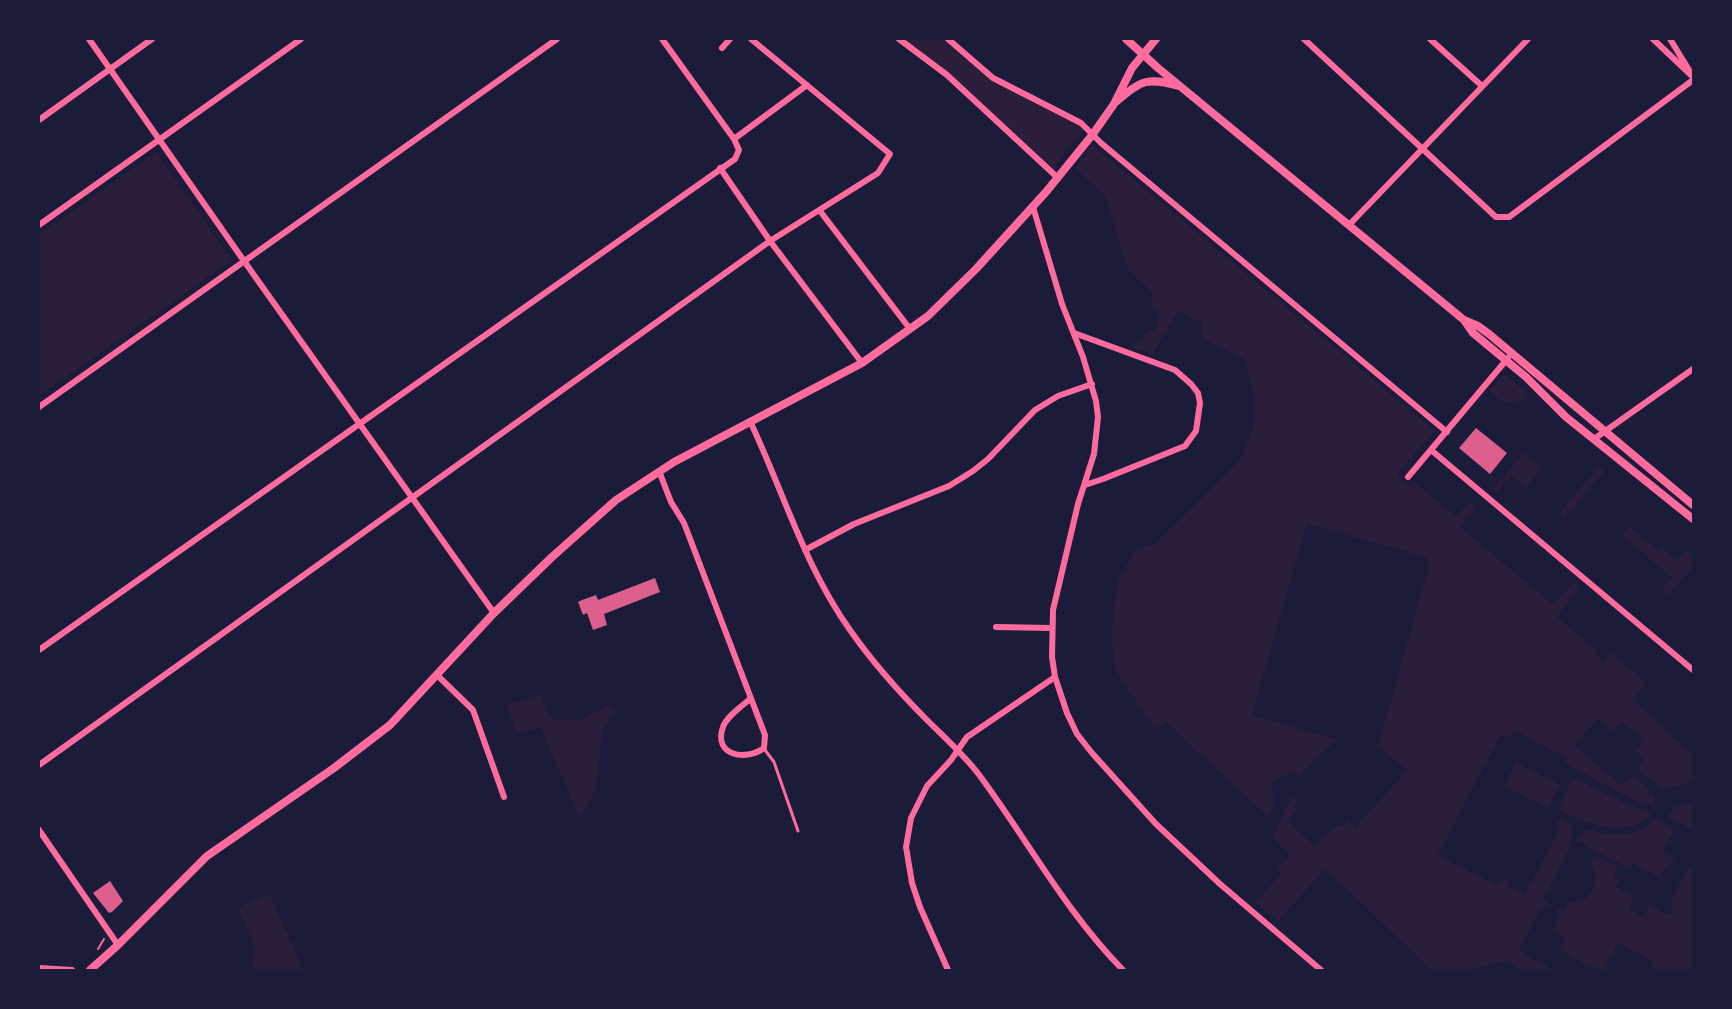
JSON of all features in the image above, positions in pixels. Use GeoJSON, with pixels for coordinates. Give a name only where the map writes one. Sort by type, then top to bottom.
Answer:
{"type":"FeatureCollection","features":[{"type":"Feature","properties":{"kind":"main road"},"geometry":{"type":"LineString","coordinates":[[1126,39],[1464,320],[1473,333],[1509,357],[1605,432],[1693,505]]}},
{"type":"Feature","properties":{"kind":"main road"},"geometry":{"type":"LineString","coordinates":[[1509,357],[1566,417],[1693,519]]}},
{"type":"Feature","properties":{"kind":"street"},"geometry":{"type":"LineString","coordinates":[[89,39],[494,613]]}},
{"type":"Feature","properties":{"kind":"street"},"geometry":{"type":"LineString","coordinates":[[39,120],[152,39]]}},
{"type":"Feature","properties":{"kind":"street"},"geometry":{"type":"LineString","coordinates":[[39,225],[301,39]]}},
{"type":"Feature","properties":{"kind":"street"},"geometry":{"type":"LineString","coordinates":[[39,407],[557,39]]}},
{"type":"Feature","properties":{"kind":"street"},"geometry":{"type":"LineString","coordinates":[[39,650],[735,159],[739,150],[735,139],[662,39]]}},
{"type":"Feature","properties":{"kind":"street"},"geometry":{"type":"LineString","coordinates":[[722,48],[730,39]]}},
{"type":"Feature","properties":{"kind":"street"},"geometry":{"type":"LineString","coordinates":[[39,765],[770,242],[878,173],[890,154],[750,39]]}},
{"type":"Feature","properties":{"kind":"street"},"geometry":{"type":"LineString","coordinates":[[899,39],[947,75],[1058,178]]}},
{"type":"Feature","properties":{"kind":"street"},"geometry":{"type":"LineString","coordinates":[[948,39],[993,78],[1081,123],[1101,143],[1447,432]]}},
{"type":"Feature","properties":{"kind":"street"},"geometry":{"type":"LineString","coordinates":[[90,970],[207,856],[381,733],[494,613],[616,500],[659,471],[862,363],[928,316],[976,269],[1058,178],[1114,104],[1132,68],[1156,39]]}},
{"type":"Feature","properties":{"kind":"street"},"geometry":{"type":"LineString","coordinates":[[1304,39],[1496,217],[1509,217],[1693,77]]}},
{"type":"Feature","properties":{"kind":"street"},"geometry":{"type":"LineString","coordinates":[[1430,39],[1482,86]]}},
{"type":"Feature","properties":{"kind":"street"},"geometry":{"type":"LineString","coordinates":[[1349,225],[1528,39]]}},
{"type":"Feature","properties":{"kind":"street"},"geometry":{"type":"LineString","coordinates":[[1653,39],[1693,77]]}},
{"type":"Feature","properties":{"kind":"street"},"geometry":{"type":"LineString","coordinates":[[1670,39],[1693,77]]}},
{"type":"Feature","properties":{"kind":"street"},"geometry":{"type":"LineString","coordinates":[[1114,104],[1141,82],[1161,81],[1182,87]]}},
{"type":"Feature","properties":{"kind":"street"},"geometry":{"type":"LineString","coordinates":[[735,139],[807,85]]}},
{"type":"Feature","properties":{"kind":"street"},"geometry":{"type":"LineString","coordinates":[[720,168],[770,242],[862,363]]}},
{"type":"Feature","properties":{"kind":"street"},"geometry":{"type":"LineString","coordinates":[[1033,207],[1050,268],[1096,401],[1097,429],[1094,454],[1078,504],[1051,628],[1056,677],[1067,713],[1077,734],[1156,824],[1220,884],[1321,970]]}},
{"type":"Feature","properties":{"kind":"street"},"geometry":{"type":"LineString","coordinates":[[820,211],[910,329]]}},
{"type":"Feature","properties":{"kind":"street"},"geometry":{"type":"LineString","coordinates":[[1074,333],[1175,370],[1198,393],[1201,412],[1196,431],[1185,446],[1124,472],[1085,485]]}},
{"type":"Feature","properties":{"kind":"street"},"geometry":{"type":"LineString","coordinates":[[1407,477],[1509,357]]}},
{"type":"Feature","properties":{"kind":"street"},"geometry":{"type":"LineString","coordinates":[[1594,439],[1693,369]]}},
{"type":"Feature","properties":{"kind":"street"},"geometry":{"type":"LineString","coordinates":[[805,549],[854,524],[949,486],[988,459],[1035,410],[1059,396],[1092,384]]}},
{"type":"Feature","properties":{"kind":"street"},"geometry":{"type":"LineString","coordinates":[[750,421],[805,549],[831,601],[850,631],[906,699],[978,774],[1073,911],[1123,970]]}},
{"type":"Feature","properties":{"kind":"street"},"geometry":{"type":"LineString","coordinates":[[1431,450],[1693,669]]}},
{"type":"Feature","properties":{"kind":"street"},"geometry":{"type":"LineString","coordinates":[[659,471],[671,502],[684,523],[765,735],[764,748],[757,753],[742,756],[729,752],[724,747],[723,727],[726,720],[750,699]]}},
{"type":"Feature","properties":{"kind":"street"},"geometry":{"type":"LineString","coordinates":[[996,627],[1051,628]]}},
{"type":"Feature","properties":{"kind":"street"},"geometry":{"type":"LineString","coordinates":[[437,675],[473,710],[504,796]]}},
{"type":"Feature","properties":{"kind":"street"},"geometry":{"type":"LineString","coordinates":[[948,970],[912,883],[906,848],[908,831],[917,802],[927,786],[967,737],[1056,677]]}},
{"type":"Feature","properties":{"kind":"street"},"geometry":{"type":"LineString","coordinates":[[39,830],[118,945]]}},
{"type":"Feature","properties":{"kind":"street"},"geometry":{"type":"LineString","coordinates":[[39,968],[72,970]]}},
{"type":"Feature","properties":{"kind":"lane"},"geometry":{"type":"LineString","coordinates":[[764,748],[774,762],[798,831]]}},
{"type":"Feature","properties":{"kind":"path"},"geometry":{"type":"LineString","coordinates":[[95,952],[105,940],[104,935]]}},
{"type":"Feature","properties":{"kind":"shaded area"},"geometry":{"type":"Polygon","coordinates":[[[899,39],[948,39],[993,78],[1085,127],[1051,172],[947,76],[899,39]]]}},
{"type":"Feature","properties":{"kind":"shaded area"},"geometry":{"type":"Polygon","coordinates":[[[1092,145],[1435,431],[1397,474],[1409,486],[1414,481],[1456,517],[1469,502],[1476,508],[1460,527],[1554,605],[1574,581],[1580,586],[1557,617],[1599,652],[1596,655],[1603,662],[1611,653],[1647,683],[1633,699],[1693,756],[1693,784],[1692,782],[1663,790],[1637,768],[1645,759],[1635,750],[1645,741],[1622,721],[1613,731],[1598,718],[1575,745],[1621,786],[1630,777],[1636,777],[1654,796],[1655,806],[1636,801],[1564,763],[1567,758],[1514,730],[1509,738],[1501,734],[1438,855],[1496,884],[1504,879],[1510,881],[1508,886],[1525,895],[1560,827],[1555,824],[1559,819],[1572,825],[1574,829],[1569,842],[1572,843],[1543,900],[1550,904],[1549,907],[1543,905],[1519,951],[1555,970],[1523,970],[1506,961],[1467,970],[1432,970],[1325,869],[1278,921],[1256,903],[1281,873],[1277,869],[1290,855],[1273,839],[1290,799],[1293,797],[1299,800],[1294,806],[1297,810],[1287,821],[1315,846],[1334,827],[1342,826],[1348,821],[1356,827],[1407,770],[1378,746],[1429,566],[1426,557],[1307,524],[1252,715],[1335,739],[1328,749],[1326,747],[1299,776],[1294,772],[1271,783],[1274,800],[1268,817],[1166,722],[1156,730],[1115,670],[1112,642],[1113,612],[1119,579],[1134,551],[1155,544],[1241,459],[1254,426],[1254,394],[1245,360],[1202,338],[1202,323],[1178,311],[1152,355],[1132,347],[1150,330],[1154,332],[1159,326],[1156,323],[1160,317],[1150,301],[1154,294],[1128,270],[1105,196],[1075,168],[1092,145]]]}},
{"type":"Feature","properties":{"kind":"shaded area"},"geometry":{"type":"Polygon","coordinates":[[[156,152],[232,260],[39,396],[39,235],[156,152]]]}},
{"type":"Feature","properties":{"kind":"shaded area"},"geometry":{"type":"Polygon","coordinates":[[[1504,374],[1530,395],[1526,399],[1502,402],[1489,391],[1504,374]]]}},
{"type":"Feature","properties":{"kind":"shaded area"},"geometry":{"type":"Polygon","coordinates":[[[1523,453],[1541,468],[1526,488],[1511,475],[1496,493],[1493,490],[1523,453]]]}},
{"type":"Feature","properties":{"kind":"shaded area"},"geometry":{"type":"Polygon","coordinates":[[[1599,465],[1605,471],[1565,518],[1560,513],[1599,465]]]}},
{"type":"Feature","properties":{"kind":"shaded area"},"geometry":{"type":"Polygon","coordinates":[[[1630,527],[1658,551],[1662,547],[1677,560],[1686,552],[1691,554],[1693,567],[1669,595],[1662,589],[1672,577],[1622,536],[1630,527]]]}},
{"type":"Feature","properties":{"kind":"shaded area"},"geometry":{"type":"Polygon","coordinates":[[[541,694],[548,713],[556,721],[583,719],[610,704],[615,711],[603,729],[596,790],[580,818],[540,727],[518,735],[506,705],[541,694]]]}},
{"type":"Feature","properties":{"kind":"shaded area"},"geometry":{"type":"Polygon","coordinates":[[[1516,762],[1560,784],[1548,808],[1504,786],[1516,762]]]}},
{"type":"Feature","properties":{"kind":"shaded area"},"geometry":{"type":"Polygon","coordinates":[[[1573,778],[1633,807],[1652,813],[1642,822],[1630,827],[1606,827],[1581,820],[1558,809],[1573,778]]]}},
{"type":"Feature","properties":{"kind":"shaded area"},"geometry":{"type":"Polygon","coordinates":[[[1693,802],[1693,830],[1667,817],[1675,807],[1693,802]]]}},
{"type":"Feature","properties":{"kind":"shaded area"},"geometry":{"type":"Polygon","coordinates":[[[1657,816],[1663,824],[1674,829],[1663,852],[1676,858],[1663,871],[1660,878],[1632,864],[1629,868],[1589,848],[1585,843],[1576,842],[1585,830],[1624,834],[1642,829],[1657,816]]]}},
{"type":"Feature","properties":{"kind":"shaded area"},"geometry":{"type":"Polygon","coordinates":[[[1594,855],[1618,867],[1614,876],[1620,880],[1616,887],[1633,896],[1629,910],[1643,918],[1649,904],[1668,915],[1671,914],[1670,902],[1688,867],[1693,867],[1693,970],[1650,970],[1654,962],[1618,943],[1606,965],[1614,970],[1599,969],[1585,964],[1559,948],[1565,938],[1554,932],[1560,913],[1555,910],[1556,907],[1564,911],[1568,903],[1583,900],[1588,896],[1595,884],[1594,870],[1590,863],[1594,855]]]}},
{"type":"Feature","properties":{"kind":"shaded area"},"geometry":{"type":"Polygon","coordinates":[[[269,894],[304,970],[252,970],[255,947],[238,908],[269,894]]]}},
{"type":"Feature","properties":{"kind":"building"},"geometry":{"type":"Polygon","coordinates":[[[1476,428],[1507,453],[1490,474],[1459,448],[1476,428]]]}},
{"type":"Feature","properties":{"kind":"building"},"geometry":{"type":"Polygon","coordinates":[[[655,578],[660,592],[604,614],[607,625],[593,630],[587,613],[583,615],[578,602],[596,595],[598,600],[655,578]]]}},
{"type":"Feature","properties":{"kind":"building"},"geometry":{"type":"Polygon","coordinates":[[[110,881],[123,901],[109,913],[93,893],[110,881]]]}}]}
